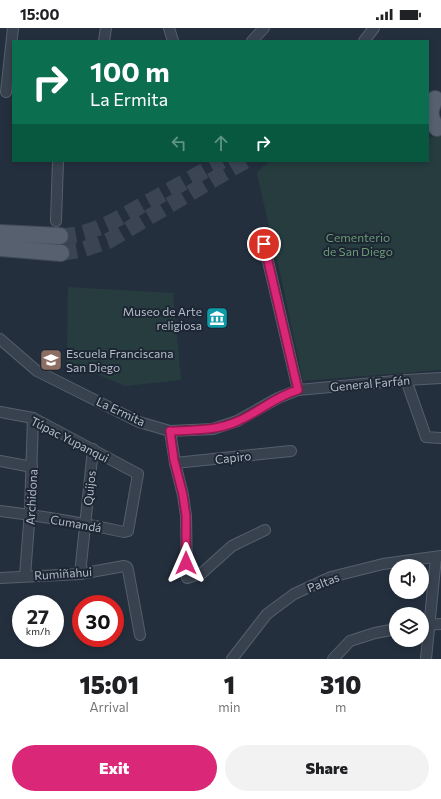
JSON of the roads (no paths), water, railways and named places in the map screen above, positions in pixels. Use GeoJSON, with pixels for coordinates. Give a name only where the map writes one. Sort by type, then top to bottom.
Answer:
{"type":"FeatureCollection","features":[{"type":"Feature","properties":{"kind":"main road"},"geometry":{"type":"LineString","coordinates":[[435,98],[430,110],[435,128]]}},
{"type":"Feature","properties":{"kind":"main road"},"geometry":{"type":"LineString","coordinates":[[0,233],[58,228]]}},
{"type":"Feature","properties":{"kind":"main road"},"geometry":{"type":"LineString","coordinates":[[0,248],[61,253]]}},
{"type":"Feature","properties":{"kind":"street"},"geometry":{"type":"LineString","coordinates":[[6,92],[13,28]]}},
{"type":"Feature","properties":{"kind":"street"},"geometry":{"type":"LineString","coordinates":[[104,40],[106,28]]}},
{"type":"Feature","properties":{"kind":"street"},"geometry":{"type":"LineString","coordinates":[[169,28],[173,40]]}},
{"type":"Feature","properties":{"kind":"street"},"geometry":{"type":"LineString","coordinates":[[253,40],[264,28]]}},
{"type":"Feature","properties":{"kind":"street"},"geometry":{"type":"LineString","coordinates":[[365,40],[374,28]]}},
{"type":"Feature","properties":{"kind":"street"},"geometry":{"type":"LineString","coordinates":[[58,162],[58,228]]}},
{"type":"Feature","properties":{"kind":"street"},"geometry":{"type":"LineString","coordinates":[[264,244],[298,390]]}},
{"type":"Feature","properties":{"kind":"street","name":"La Ermita"},"geometry":{"type":"LineString","coordinates":[[0,339],[37,371],[139,422],[170,431],[213,428],[237,421],[278,398],[298,390]]}},
{"type":"Feature","properties":{"kind":"street","name":"General Farfán"},"geometry":{"type":"LineString","coordinates":[[298,390],[441,378]]}},
{"type":"Feature","properties":{"kind":"street"},"geometry":{"type":"LineString","coordinates":[[406,380],[426,437],[441,438]]}},
{"type":"Feature","properties":{"kind":"street","name":"Túpac Yupanqui"},"geometry":{"type":"LineString","coordinates":[[0,412],[33,418],[138,474],[128,532]]}},
{"type":"Feature","properties":{"kind":"street","name":"Archidona"},"geometry":{"type":"LineString","coordinates":[[25,576],[30,515],[33,418]]}},
{"type":"Feature","properties":{"kind":"street"},"geometry":{"type":"LineString","coordinates":[[170,431],[186,516],[187,578],[202,573],[232,546],[265,530]]}},
{"type":"Feature","properties":{"kind":"street","name":"Quijos"},"geometry":{"type":"LineString","coordinates":[[80,574],[93,449]]}},
{"type":"Feature","properties":{"kind":"street","name":"Capiro"},"geometry":{"type":"LineString","coordinates":[[175,463],[291,451]]}},
{"type":"Feature","properties":{"kind":"street"},"geometry":{"type":"LineString","coordinates":[[0,461],[32,467]]}},
{"type":"Feature","properties":{"kind":"street","name":"Cumandá"},"geometry":{"type":"LineString","coordinates":[[0,511],[128,532]]}},
{"type":"Feature","properties":{"kind":"street"},"geometry":{"type":"LineString","coordinates":[[429,609],[439,556]]}},
{"type":"Feature","properties":{"kind":"street","name":"Paltas"},"geometry":{"type":"LineString","coordinates":[[232,659],[267,614],[294,594],[331,577],[383,564],[439,556]]}},
{"type":"Feature","properties":{"kind":"street","name":"Rumiñahui"},"geometry":{"type":"LineString","coordinates":[[0,578],[80,574],[124,566],[127,567],[140,635]]}},
{"type":"Feature","properties":{"kind":"street"},"geometry":{"type":"LineString","coordinates":[[429,625],[441,624]]}},
{"type":"Feature","properties":{"kind":"street"},"geometry":{"type":"LineString","coordinates":[[334,659],[350,641],[375,632],[389,630]]}},
{"type":"Feature","properties":{"kind":"street"},"geometry":{"type":"LineString","coordinates":[[426,647],[426,659]]}},
{"type":"Feature","properties":{"kind":"tunnel"},"geometry":{"type":"LineString","coordinates":[[60,236],[83,233],[105,225],[220,162]]}},
{"type":"Feature","properties":{"kind":"tunnel"},"geometry":{"type":"LineString","coordinates":[[61,253],[84,249],[108,241],[243,162]]}},
{"type":"Feature","properties":{"kind":"place","name":"Museo de Arte religiosa"},"geometry":{"type":"Point","coordinates":[217,318]}},
{"type":"Feature","properties":{"kind":"place","name":"Escuela Franciscana San Diego"},"geometry":{"type":"Point","coordinates":[51,360]}},
{"type":"Feature","properties":{"kind":"park label","name":"Cementerio de San Diego"},"geometry":{"type":"Point","coordinates":[358,244]}}]}
